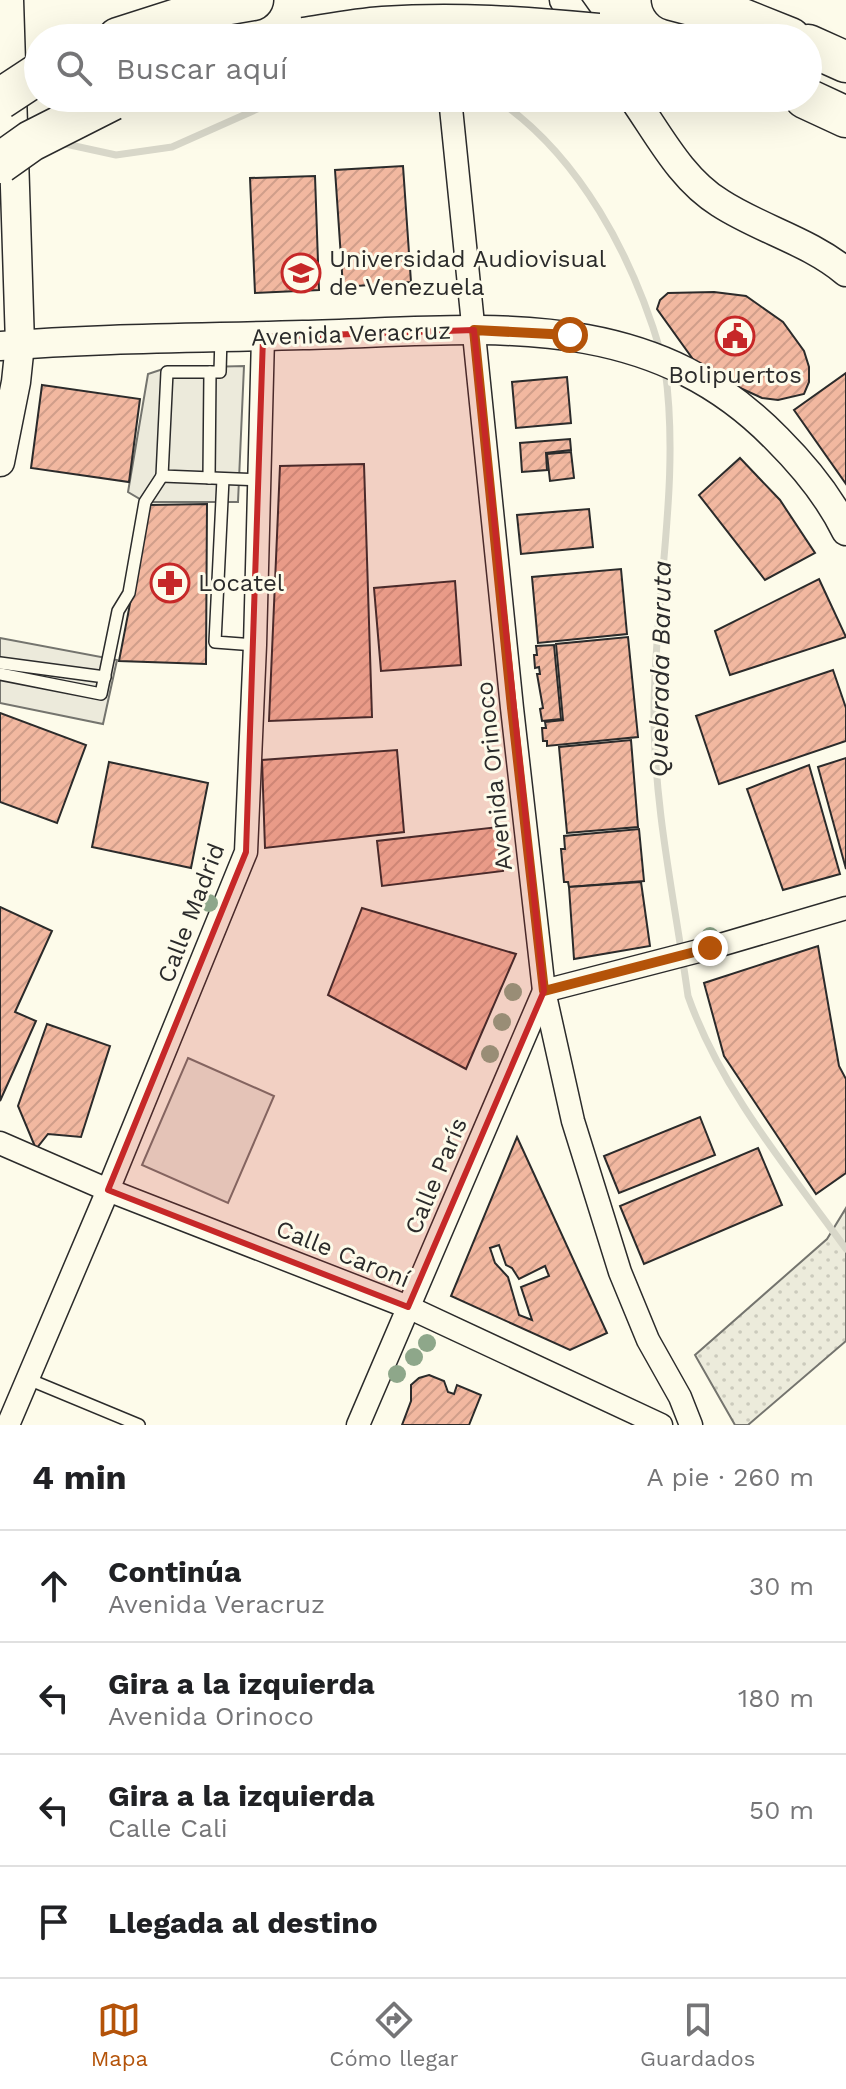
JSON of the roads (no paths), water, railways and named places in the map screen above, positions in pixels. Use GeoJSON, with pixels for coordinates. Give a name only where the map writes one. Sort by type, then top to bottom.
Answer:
{"type":"FeatureCollection","features":[{"type":"Feature","properties":{"kind":"highway"},"geometry":{"type":"LineString","coordinates":[[162,24],[218,6],[253,0]]}},
{"type":"Feature","properties":{"kind":"highway"},"geometry":{"type":"LineString","coordinates":[[672,0],[755,24]]}},
{"type":"Feature","properties":{"kind":"highway"},"geometry":{"type":"LineString","coordinates":[[822,51],[846,62]]}},
{"type":"Feature","properties":{"kind":"highway"},"geometry":{"type":"LineString","coordinates":[[0,99],[24,83]]}},
{"type":"Feature","properties":{"kind":"highway"},"geometry":{"type":"LineString","coordinates":[[822,106],[845,117]]}},
{"type":"Feature","properties":{"kind":"highway"},"geometry":{"type":"LineString","coordinates":[[0,163],[31,141],[89,112]]}},
{"type":"Feature","properties":{"kind":"street"},"geometry":{"type":"LineString","coordinates":[[0,462],[16,382],[7,344],[9,0]]}},
{"type":"Feature","properties":{"kind":"street"},"geometry":{"type":"LineString","coordinates":[[441,0],[443,24]]}},
{"type":"Feature","properties":{"kind":"street"},"geometry":{"type":"LineString","coordinates":[[564,0],[581,24]]}},
{"type":"Feature","properties":{"kind":"street","name":"Avenida Orinoco"},"geometry":{"type":"LineString","coordinates":[[452,112],[544,991],[573,1121],[620,1272],[648,1340],[680,1397],[691,1425]]}},
{"type":"Feature","properties":{"kind":"street"},"geometry":{"type":"LineString","coordinates":[[643,112],[689,179],[719,203],[804,246],[846,272]]}},
{"type":"Feature","properties":{"kind":"street","name":"Avenida Veracruz"},"geometry":{"type":"LineString","coordinates":[[7,344],[474,330],[570,335],[627,347],[688,370],[731,396],[774,435],[832,503],[846,531]]}},
{"type":"Feature","properties":{"kind":"street","name":"Calle Madrid"},"geometry":{"type":"LineString","coordinates":[[8,1425],[246,852],[263,337]]}},
{"type":"Feature","properties":{"kind":"street"},"geometry":{"type":"LineString","coordinates":[[544,991],[710,948],[846,908]]}},
{"type":"Feature","properties":{"kind":"street","name":"Calle París"},"geometry":{"type":"LineString","coordinates":[[358,1425],[544,991]]}},
{"type":"Feature","properties":{"kind":"street","name":"Calle Caroní"},"geometry":{"type":"LineString","coordinates":[[0,1143],[108,1190],[408,1307],[661,1425]]}},
{"type":"Feature","properties":{"kind":"lane"},"geometry":{"type":"LineString","coordinates":[[0,674],[101,694],[118,611],[129,593],[145,502],[162,476],[167,372],[220,372],[221,337]]}},
{"type":"Feature","properties":{"kind":"lane"},"geometry":{"type":"LineString","coordinates":[[209,478],[210,372]]}},
{"type":"Feature","properties":{"kind":"lane"},"geometry":{"type":"LineString","coordinates":[[162,476],[260,480]]}},
{"type":"Feature","properties":{"kind":"lane"},"geometry":{"type":"LineString","coordinates":[[223,479],[215,642],[255,645]]}},
{"type":"Feature","properties":{"kind":"lane"},"geometry":{"type":"LineString","coordinates":[[0,663],[105,677]]}},
{"type":"Feature","properties":{"kind":"lane"},"geometry":{"type":"LineString","coordinates":[[28,1379],[139,1425]]}},
{"type":"Feature","properties":{"kind":"waterway","name":"Quebrada Baruta"},"geometry":{"type":"LineString","coordinates":[[61,143],[116,155],[172,147],[251,112]]}},
{"type":"Feature","properties":{"kind":"waterway","name":"Quebrada Baruta"},"geometry":{"type":"LineString","coordinates":[[513,112],[553,148],[599,211],[635,281],[661,353]]}},
{"type":"Feature","properties":{"kind":"waterway","name":"Quebrada Baruta"},"geometry":{"type":"LineString","coordinates":[[665,369],[669,412],[669,498],[655,670],[655,749],[661,820],[688,996],[718,1064],[737,1096],[846,1249]]}},
{"type":"Feature","properties":{"kind":"place","name":"Universidad Audiovisual de Venezuela"},"geometry":{"type":"Point","coordinates":[301,273]}},
{"type":"Feature","properties":{"kind":"place","name":"Bolipuertos"},"geometry":{"type":"Point","coordinates":[735,336]}},
{"type":"Feature","properties":{"kind":"place","name":"Locatel"},"geometry":{"type":"Point","coordinates":[170,583]}}]}
